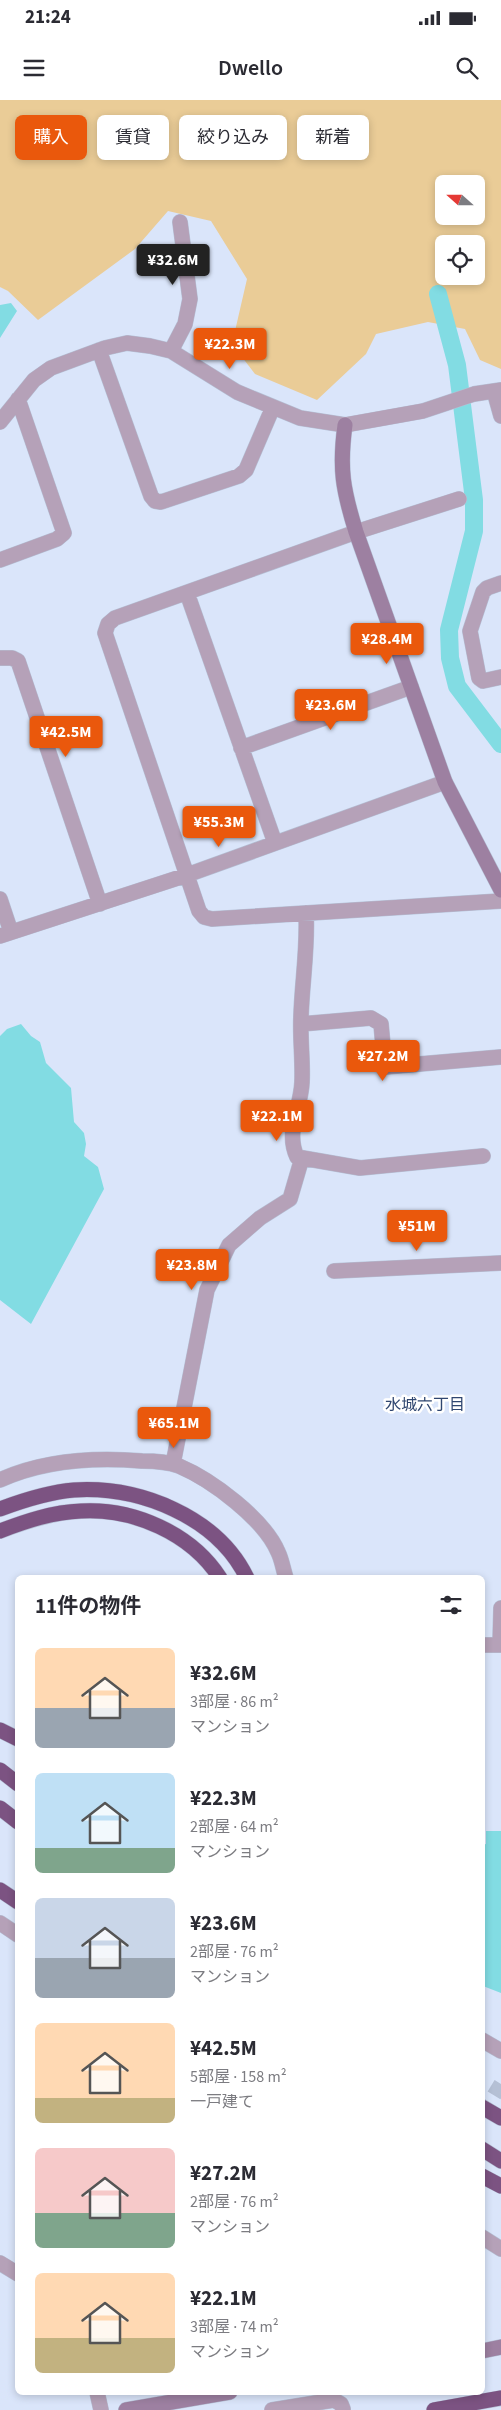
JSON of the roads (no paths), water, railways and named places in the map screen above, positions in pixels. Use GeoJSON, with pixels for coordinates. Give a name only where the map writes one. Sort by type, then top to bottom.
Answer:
{"type":"FeatureCollection","features":[{"type":"Feature","properties":{"kind":"highway"},"geometry":{"type":"LineString","coordinates":[[0,1509],[47,1494],[73,1490],[97,1490],[147,1498],[193,1520],[214,1535],[230,1551],[245,1575]]}},
{"type":"Feature","properties":{"kind":"highway"},"geometry":{"type":"LineString","coordinates":[[0,1531],[52,1514],[82,1510],[135,1517],[158,1525],[179,1537],[198,1552],[217,1575]]}},
{"type":"Feature","properties":{"kind":"highway"},"geometry":{"type":"LineString","coordinates":[[0,1730],[15,1738]]}},
{"type":"Feature","properties":{"kind":"highway"},"geometry":{"type":"LineString","coordinates":[[0,1770],[15,1782]]}},
{"type":"Feature","properties":{"kind":"highway"},"geometry":{"type":"LineString","coordinates":[[0,1808],[15,1820]]}},
{"type":"Feature","properties":{"kind":"highway"},"geometry":{"type":"LineString","coordinates":[[0,1890],[15,1902]]}},
{"type":"Feature","properties":{"kind":"highway"},"geometry":{"type":"LineString","coordinates":[[0,1896],[15,1903]]}},
{"type":"Feature","properties":{"kind":"highway"},"geometry":{"type":"LineString","coordinates":[[485,2108],[501,2118]]}},
{"type":"Feature","properties":{"kind":"highway"},"geometry":{"type":"LineString","coordinates":[[485,2151],[501,2161]]}},
{"type":"Feature","properties":{"kind":"highway"},"geometry":{"type":"LineString","coordinates":[[485,2178],[501,2186]]}},
{"type":"Feature","properties":{"kind":"highway"},"geometry":{"type":"LineString","coordinates":[[434,2410],[501,2398]]}},
{"type":"Feature","properties":{"kind":"street"},"geometry":{"type":"LineString","coordinates":[[171,351],[185,324],[190,299],[180,222]]}},
{"type":"Feature","properties":{"kind":"street"},"geometry":{"type":"LineString","coordinates":[[0,422],[34,380],[51,368],[99,350],[127,343],[171,351],[237,392],[300,418],[345,425],[423,411],[474,394],[498,391],[501,416]]}},
{"type":"Feature","properties":{"kind":"street"},"geometry":{"type":"LineString","coordinates":[[99,350],[151,496],[155,501],[161,502],[239,476],[246,470],[273,407]]}},
{"type":"Feature","properties":{"kind":"street"},"geometry":{"type":"LineString","coordinates":[[0,560],[57,539],[64,533],[18,398]]}},
{"type":"Feature","properties":{"kind":"street"},"geometry":{"type":"LineString","coordinates":[[345,425],[341,456],[344,492],[356,532],[445,782],[497,871],[501,890]]}},
{"type":"Feature","properties":{"kind":"street"},"geometry":{"type":"LineString","coordinates":[[459,499],[356,532],[115,618],[108,624],[105,633],[199,911],[204,917],[501,901]]}},
{"type":"Feature","properties":{"kind":"street"},"geometry":{"type":"LineString","coordinates":[[501,583],[487,588],[483,592],[470,631],[479,678],[483,681],[501,677]]}},
{"type":"Feature","properties":{"kind":"street"},"geometry":{"type":"LineString","coordinates":[[187,593],[275,843]]}},
{"type":"Feature","properties":{"kind":"street"},"geometry":{"type":"LineString","coordinates":[[0,658],[12,658],[18,662],[100,904]]}},
{"type":"Feature","properties":{"kind":"street"},"geometry":{"type":"LineString","coordinates":[[242,748],[411,686]]}},
{"type":"Feature","properties":{"kind":"street"},"geometry":{"type":"LineString","coordinates":[[0,899],[5,934],[187,875],[445,782]]}},
{"type":"Feature","properties":{"kind":"street"},"geometry":{"type":"LineString","coordinates":[[306,913],[308,938],[301,1024],[301,1096],[292,1128],[292,1146],[297,1157],[360,1168],[483,1156]]}},
{"type":"Feature","properties":{"kind":"street"},"geometry":{"type":"LineString","coordinates":[[301,1024],[371,1018],[381,1024],[385,1067],[501,1057]]}},
{"type":"Feature","properties":{"kind":"street"},"geometry":{"type":"LineString","coordinates":[[173,1464],[207,1290],[229,1244],[260,1218],[290,1199],[302,1158]]}},
{"type":"Feature","properties":{"kind":"street"},"geometry":{"type":"LineString","coordinates":[[334,1271],[501,1263]]}},
{"type":"Feature","properties":{"kind":"street"},"geometry":{"type":"LineString","coordinates":[[0,1480],[30,1469],[75,1462],[113,1459],[173,1464],[216,1489],[261,1525],[278,1551],[285,1575]]}},
{"type":"Feature","properties":{"kind":"street"},"geometry":{"type":"LineString","coordinates":[[485,1645],[500,1644],[501,1608]]}},
{"type":"Feature","properties":{"kind":"street"},"geometry":{"type":"LineString","coordinates":[[0,1923],[15,1933]]}},
{"type":"Feature","properties":{"kind":"street"},"geometry":{"type":"LineString","coordinates":[[485,2042],[501,2051]]}},
{"type":"Feature","properties":{"kind":"street"},"geometry":{"type":"LineString","coordinates":[[485,2240],[501,2249]]}},
{"type":"Feature","properties":{"kind":"street"},"geometry":{"type":"LineString","coordinates":[[0,2263],[15,2272]]}},
{"type":"Feature","properties":{"kind":"street"},"geometry":{"type":"LineString","coordinates":[[485,2350],[501,2348]]}},
{"type":"Feature","properties":{"kind":"street"},"geometry":{"type":"LineString","coordinates":[[98,2395],[101,2410]]}},
{"type":"Feature","properties":{"kind":"street"},"geometry":{"type":"LineString","coordinates":[[126,2410],[145,2409],[215,2395]]}},
{"type":"Feature","properties":{"kind":"street"},"geometry":{"type":"LineString","coordinates":[[272,2410],[334,2400],[341,2404],[343,2409]]}},
{"type":"Feature","properties":{"kind":"waterway"},"geometry":{"type":"LineString","coordinates":[[438,294],[457,365],[474,500],[474,531],[449,630],[450,658],[457,686],[501,744]]}},
{"type":"Feature","properties":{"kind":"tunnel"},"geometry":{"type":"LineString","coordinates":[[485,2110],[501,2084]]}},
{"type":"Feature","properties":{"kind":"district","name":"水城六丁目"},"geometry":{"type":"Point","coordinates":[425,1405]}}]}
